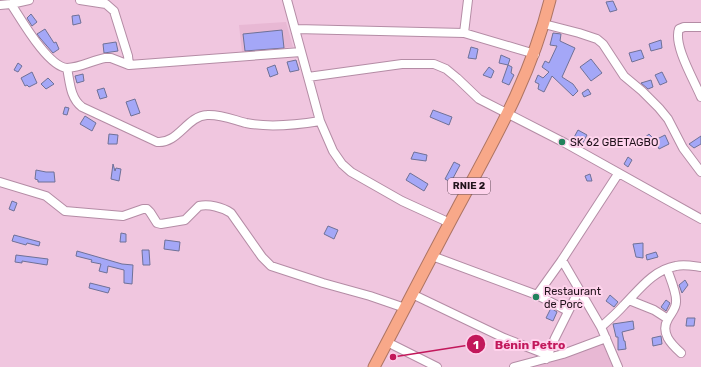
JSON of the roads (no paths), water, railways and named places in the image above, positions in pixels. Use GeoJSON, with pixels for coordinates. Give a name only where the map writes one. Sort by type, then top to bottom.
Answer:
{"type":"FeatureCollection","features":[{"type":"Feature","properties":{"kind":"highway","name":"RNIE 2"},"geometry":{"type":"LineString","coordinates":[[374,367],[508,114],[534,54],[550,0]]}},
{"type":"Feature","properties":{"kind":"street"},"geometry":{"type":"LineString","coordinates":[[0,5],[29,0]]}},
{"type":"Feature","properties":{"kind":"street"},"geometry":{"type":"LineString","coordinates":[[80,0],[106,4],[114,11],[128,56],[129,65]]}},
{"type":"Feature","properties":{"kind":"street"},"geometry":{"type":"LineString","coordinates":[[287,0],[320,121],[332,151],[342,164],[351,172],[402,201],[450,222]]}},
{"type":"Feature","properties":{"kind":"street"},"geometry":{"type":"LineString","coordinates":[[464,33],[468,0]]}},
{"type":"Feature","properties":{"kind":"street"},"geometry":{"type":"LineString","coordinates":[[11,4],[43,51],[56,64],[67,68],[105,58],[111,58],[129,65],[302,52]]}},
{"type":"Feature","properties":{"kind":"street"},"geometry":{"type":"LineString","coordinates":[[544,24],[597,39],[603,44],[624,76],[642,90],[668,119],[682,148],[701,172]]}},
{"type":"Feature","properties":{"kind":"street"},"geometry":{"type":"LineString","coordinates":[[701,27],[684,27],[679,29],[677,34],[679,48],[701,97]]}},
{"type":"Feature","properties":{"kind":"street"},"geometry":{"type":"LineString","coordinates":[[296,29],[464,33],[534,54]]}},
{"type":"Feature","properties":{"kind":"street"},"geometry":{"type":"LineString","coordinates":[[308,77],[402,64],[434,64],[446,69],[479,99],[565,143],[618,174],[701,219]]}},
{"type":"Feature","properties":{"kind":"street"},"geometry":{"type":"LineString","coordinates":[[67,68],[76,103],[157,142],[167,142],[195,118],[208,115],[264,126],[301,124],[320,121]]}},
{"type":"Feature","properties":{"kind":"street"},"geometry":{"type":"LineString","coordinates":[[537,295],[562,260],[618,174]]}},
{"type":"Feature","properties":{"kind":"street"},"geometry":{"type":"LineString","coordinates":[[0,182],[46,196],[65,211],[123,216],[147,209],[157,222],[161,224],[185,220],[199,206],[209,205],[226,209],[231,213],[262,257],[271,266],[405,308]]}},
{"type":"Feature","properties":{"kind":"street"},"geometry":{"type":"LineString","coordinates":[[432,256],[537,295],[568,311]]}},
{"type":"Feature","properties":{"kind":"street"},"geometry":{"type":"LineString","coordinates":[[562,260],[601,327],[618,367]]}},
{"type":"Feature","properties":{"kind":"street"},"geometry":{"type":"LineString","coordinates":[[601,327],[645,283],[667,269],[684,265],[701,267]]}},
{"type":"Feature","properties":{"kind":"street"},"geometry":{"type":"LineString","coordinates":[[667,269],[676,302],[674,310],[665,326],[666,333],[669,341],[681,353]]}},
{"type":"Feature","properties":{"kind":"street"},"geometry":{"type":"LineString","coordinates":[[547,357],[579,290]]}},
{"type":"Feature","properties":{"kind":"street"},"geometry":{"type":"LineString","coordinates":[[412,294],[547,357]]}},
{"type":"Feature","properties":{"kind":"street"},"geometry":{"type":"LineString","coordinates":[[629,300],[642,304],[668,319]]}},
{"type":"Feature","properties":{"kind":"street"},"geometry":{"type":"LineString","coordinates":[[514,367],[606,338]]}},
{"type":"Feature","properties":{"kind":"street"},"geometry":{"type":"LineString","coordinates":[[387,342],[437,367]]}},
{"type":"Feature","properties":{"kind":"place","name":"SK 62 GBETAGBO"},"geometry":{"type":"Point","coordinates":[562,142]}},
{"type":"Feature","properties":{"kind":"place","name":"Restaurant de Porc"},"geometry":{"type":"Point","coordinates":[536,297]}},
{"type":"Feature","properties":{"kind":"place","name":"Bénin Petro"},"geometry":{"type":"Point","coordinates":[393,357]}}]}
